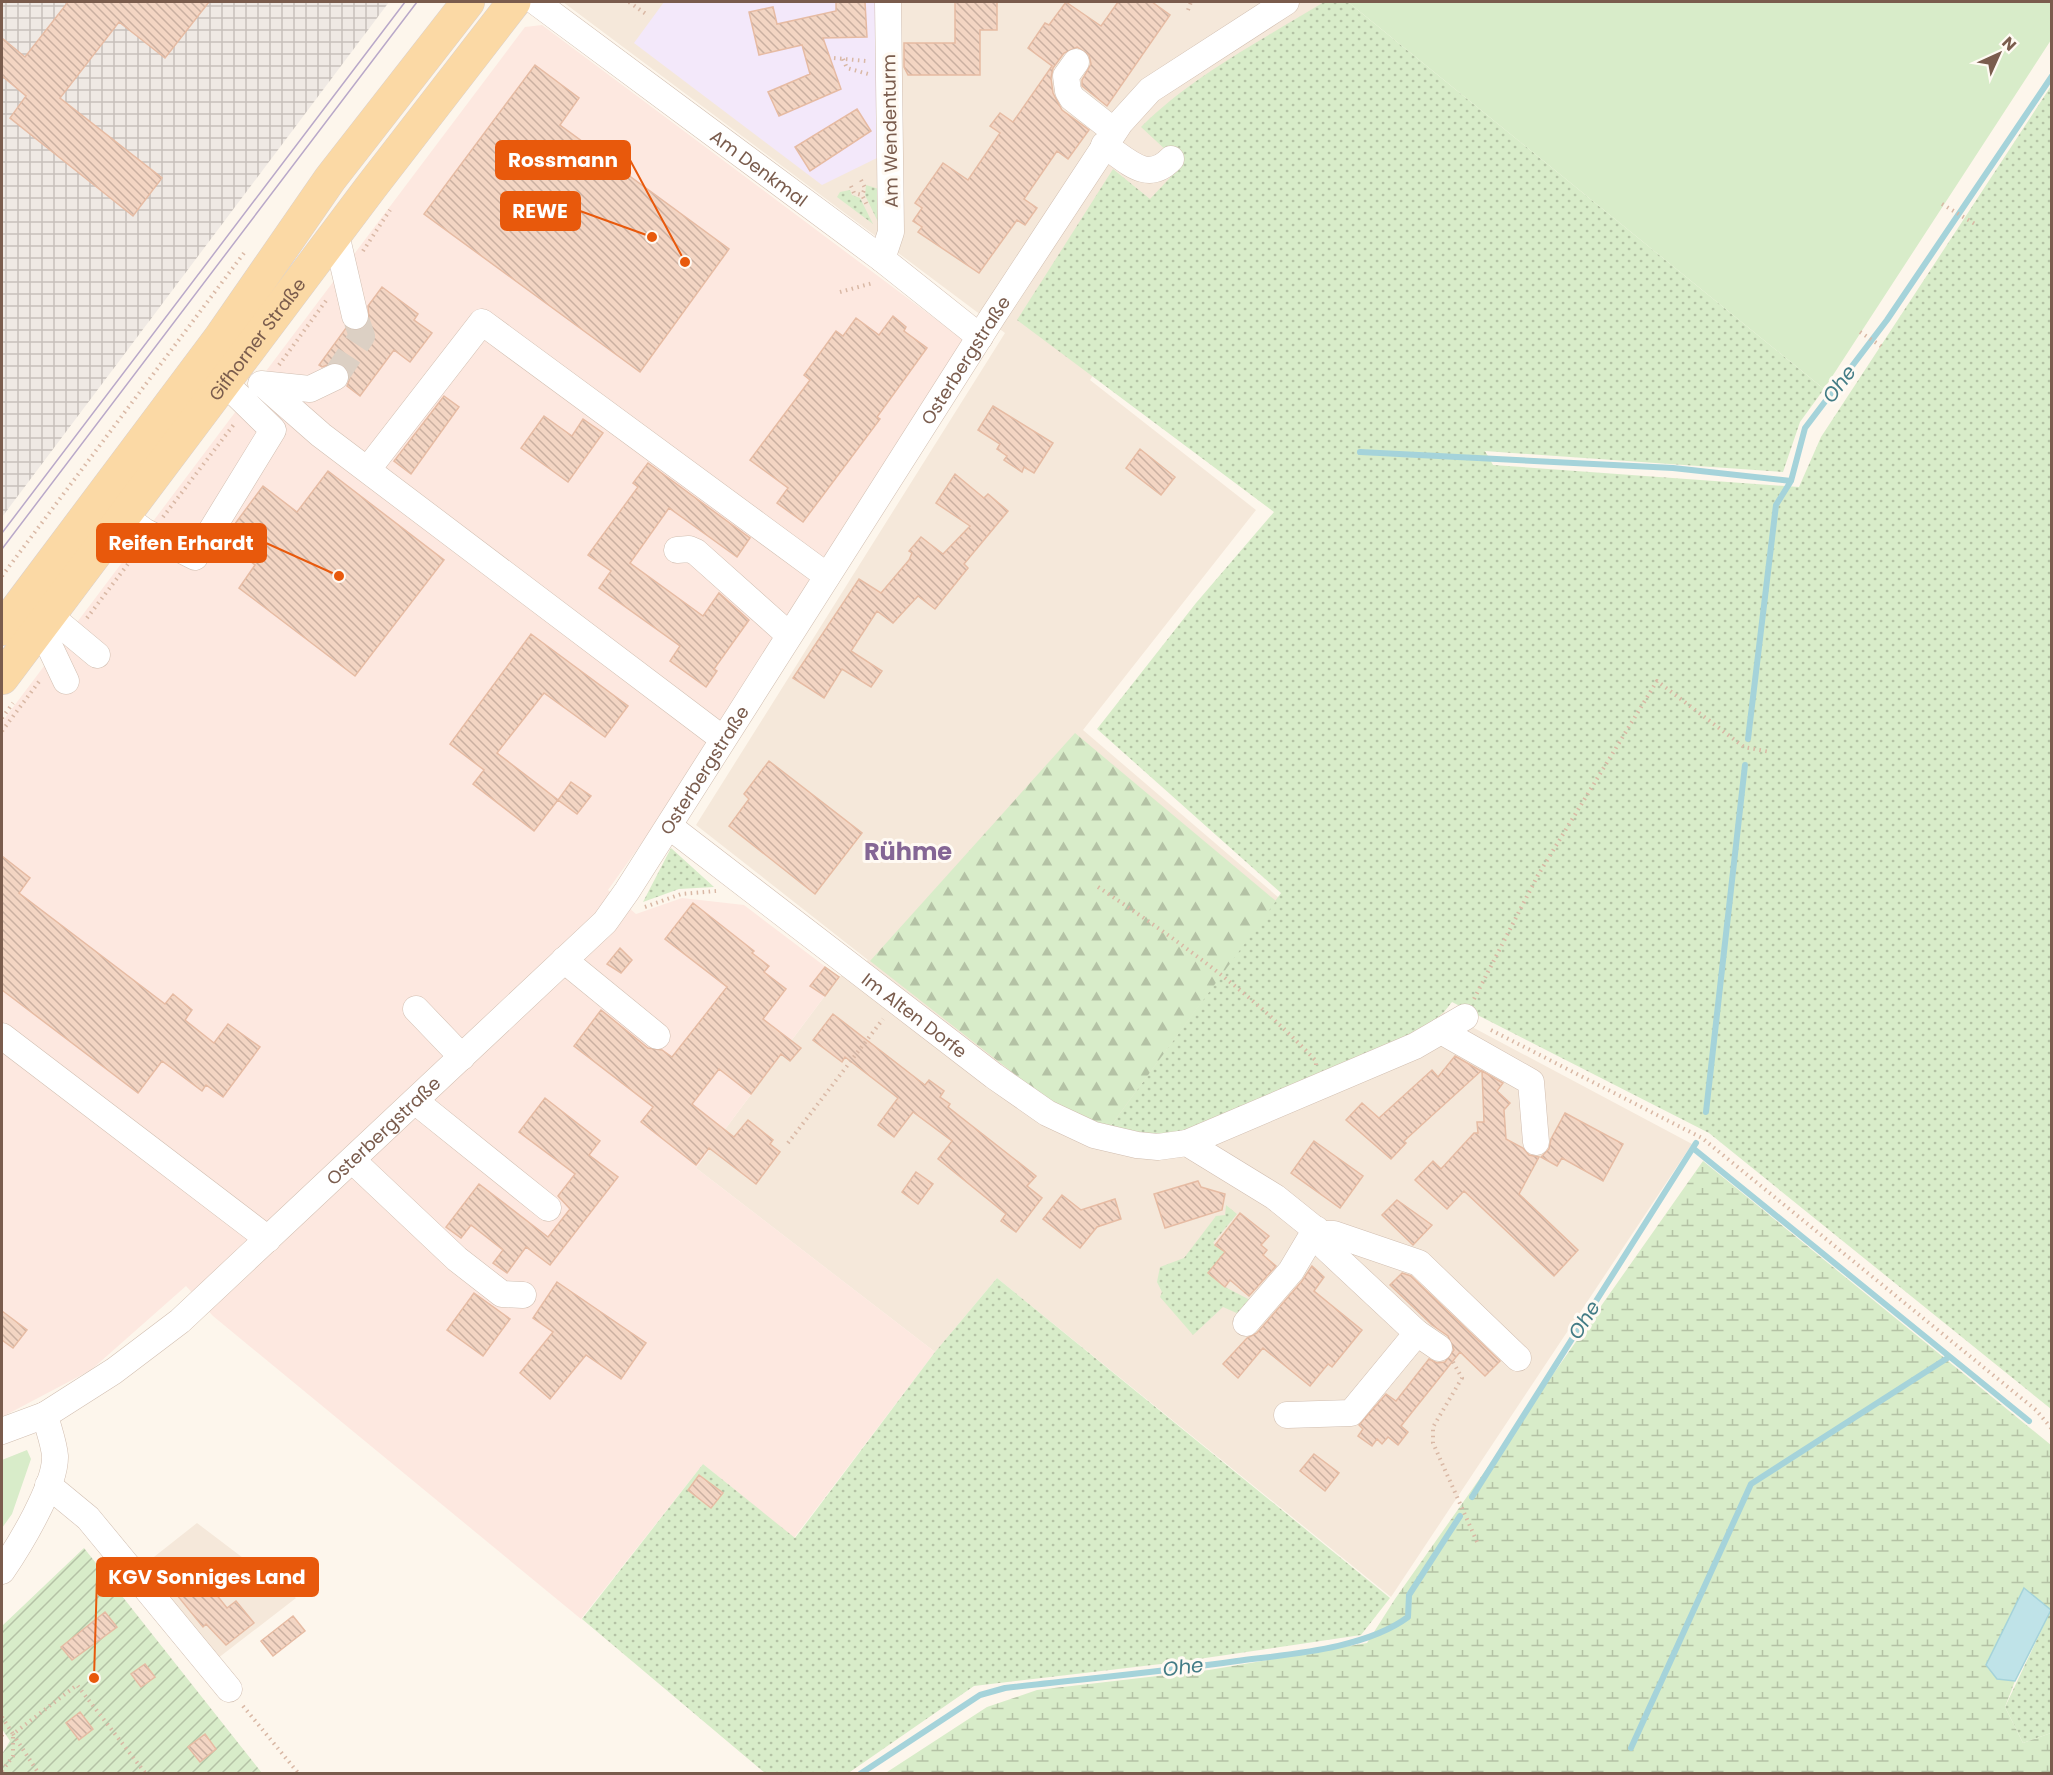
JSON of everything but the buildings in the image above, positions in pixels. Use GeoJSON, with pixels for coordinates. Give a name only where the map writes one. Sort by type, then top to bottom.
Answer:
{"type":"FeatureCollection","features":[{"type":"Feature","properties":{"kind":"main road","name":"Gifhorner Straße"},"geometry":{"type":"LineString","coordinates":[[2,629],[220,338],[330,179],[468,2]]}},
{"type":"Feature","properties":{"kind":"main road","name":"Gifhorner Straße"},"geometry":{"type":"LineString","coordinates":[[2,678],[124,516],[235,387],[336,234],[514,2]]}},
{"type":"Feature","properties":{"kind":"street","name":"Am Denkmal"},"geometry":{"type":"LineString","coordinates":[[536,2],[882,258],[980,337]]}},
{"type":"Feature","properties":{"kind":"street","name":"Am Wendenturm"},"geometry":{"type":"LineString","coordinates":[[882,258],[891,232],[888,2]]}},
{"type":"Feature","properties":{"kind":"street","name":"Osterbergstraße"},"geometry":{"type":"LineString","coordinates":[[2,1431],[45,1415],[114,1371],[180,1321],[605,922],[669,826],[789,635],[1109,138],[1134,105],[1150,90],[1286,2]]}},
{"type":"Feature","properties":{"kind":"street"},"geometry":{"type":"LineString","coordinates":[[1076,62],[1066,76],[1068,91],[1109,138],[1142,170],[1152,172],[1159,170],[1171,159]]}},
{"type":"Feature","properties":{"kind":"street"},"geometry":{"type":"LineString","coordinates":[[336,234],[355,316]]}},
{"type":"Feature","properties":{"kind":"street"},"geometry":{"type":"LineString","coordinates":[[368,469],[482,322],[827,576]]}},
{"type":"Feature","properties":{"kind":"street"},"geometry":{"type":"LineString","coordinates":[[235,387],[264,385],[310,388],[335,377]]}},
{"type":"Feature","properties":{"kind":"street"},"geometry":{"type":"LineString","coordinates":[[264,385],[321,435],[723,739]]}},
{"type":"Feature","properties":{"kind":"street"},"geometry":{"type":"LineString","coordinates":[[124,516],[151,534],[195,557],[273,430],[235,387]]}},
{"type":"Feature","properties":{"kind":"street"},"geometry":{"type":"LineString","coordinates":[[677,550],[689,549],[696,552],[789,635]]}},
{"type":"Feature","properties":{"kind":"street"},"geometry":{"type":"LineString","coordinates":[[45,620],[75,634],[97,655]]}},
{"type":"Feature","properties":{"kind":"street"},"geometry":{"type":"LineString","coordinates":[[45,620],[62,670]]}},
{"type":"Feature","properties":{"kind":"street","name":"Im Alten Dorfe"},"geometry":{"type":"LineString","coordinates":[[669,826],[994,1076],[1068,1125],[1094,1135],[1137,1145],[1158,1147],[1187,1143],[1415,1046],[1465,1017]]}},
{"type":"Feature","properties":{"kind":"street"},"geometry":{"type":"LineString","coordinates":[[564,960],[657,1036]]}},
{"type":"Feature","properties":{"kind":"street"},"geometry":{"type":"LineString","coordinates":[[416,1009],[462,1057]]}},
{"type":"Feature","properties":{"kind":"street"},"geometry":{"type":"LineString","coordinates":[[1441,1031],[1531,1082],[1536,1142]]}},
{"type":"Feature","properties":{"kind":"street"},"geometry":{"type":"LineString","coordinates":[[2,1036],[268,1239]]}},
{"type":"Feature","properties":{"kind":"street"},"geometry":{"type":"LineString","coordinates":[[415,1101],[548,1208]]}},
{"type":"Feature","properties":{"kind":"street"},"geometry":{"type":"LineString","coordinates":[[1187,1143],[1248,1179],[1319,1231],[1419,1263],[1518,1358]]}},
{"type":"Feature","properties":{"kind":"street"},"geometry":{"type":"LineString","coordinates":[[352,1160],[466,1266],[502,1294],[523,1295]]}},
{"type":"Feature","properties":{"kind":"street"},"geometry":{"type":"LineString","coordinates":[[1246,1323],[1291,1271],[1319,1231]]}},
{"type":"Feature","properties":{"kind":"street"},"geometry":{"type":"LineString","coordinates":[[1319,1231],[1325,1247],[1417,1333],[1439,1348]]}},
{"type":"Feature","properties":{"kind":"street"},"geometry":{"type":"LineString","coordinates":[[1287,1415],[1351,1413],[1417,1333]]}},
{"type":"Feature","properties":{"kind":"street"},"geometry":{"type":"LineString","coordinates":[[2,1571],[19,1546],[48,1485],[55,1458],[45,1415]]}},
{"type":"Feature","properties":{"kind":"street"},"geometry":{"type":"LineString","coordinates":[[48,1485],[88,1518],[230,1689]]}},
{"type":"Feature","properties":{"kind":"path"},"geometry":{"type":"LineString","coordinates":[[629,2],[646,14]]}},
{"type":"Feature","properties":{"kind":"path"},"geometry":{"type":"LineString","coordinates":[[1188,10],[1191,2]]}},
{"type":"Feature","properties":{"kind":"path"},"geometry":{"type":"LineString","coordinates":[[834,58],[855,60]]}},
{"type":"Feature","properties":{"kind":"path"},"geometry":{"type":"LineString","coordinates":[[842,59],[847,68],[873,75]]}},
{"type":"Feature","properties":{"kind":"path"},"geometry":{"type":"LineString","coordinates":[[850,186],[854,193],[862,195],[865,188],[861,180]]}},
{"type":"Feature","properties":{"kind":"path"},"geometry":{"type":"LineString","coordinates":[[264,385],[382,225],[393,203]]}},
{"type":"Feature","properties":{"kind":"path"},"geometry":{"type":"LineString","coordinates":[[1942,204],[1975,224]]}},
{"type":"Feature","properties":{"kind":"path"},"geometry":{"type":"LineString","coordinates":[[2,576],[245,250]]}},
{"type":"Feature","properties":{"kind":"path"},"geometry":{"type":"LineString","coordinates":[[840,292],[872,282]]}},
{"type":"Feature","properties":{"kind":"path"},"geometry":{"type":"LineString","coordinates":[[1860,332],[1881,346]]}},
{"type":"Feature","properties":{"kind":"path"},"geometry":{"type":"LineString","coordinates":[[75,634],[151,534],[235,387]]}},
{"type":"Feature","properties":{"kind":"path"},"geometry":{"type":"LineString","coordinates":[[2,731],[62,670]]}},
{"type":"Feature","properties":{"kind":"path"},"geometry":{"type":"LineString","coordinates":[[1770,752],[1744,747],[1657,681],[1538,875],[1465,1017],[1702,1138],[2036,1410],[2052,1429]]}},
{"type":"Feature","properties":{"kind":"path"},"geometry":{"type":"LineString","coordinates":[[1098,887],[1187,946],[1278,1020],[1316,1061],[1316,1089]]}},
{"type":"Feature","properties":{"kind":"path"},"geometry":{"type":"LineString","coordinates":[[605,922],[681,894],[750,888]]}},
{"type":"Feature","properties":{"kind":"path"},"geometry":{"type":"LineString","coordinates":[[789,1143],[898,1000]]}},
{"type":"Feature","properties":{"kind":"path"},"geometry":{"type":"LineString","coordinates":[[1439,1348],[1459,1367],[1462,1378],[1432,1427],[1433,1443],[1478,1544]]}},
{"type":"Feature","properties":{"kind":"path"},"geometry":{"type":"LineString","coordinates":[[2,1770],[13,1755],[14,1734],[77,1685],[146,1773]]}},
{"type":"Feature","properties":{"kind":"path"},"geometry":{"type":"LineString","coordinates":[[230,1689],[299,1773]]}},
{"type":"Feature","properties":{"kind":"path"},"geometry":{"type":"LineString","coordinates":[[2,1717],[39,1773]]}},
{"type":"Feature","properties":{"kind":"shaded area"},"geometry":{"type":"Polygon","coordinates":[[[2,2],[389,2],[2,517],[2,2]]]}},
{"type":"Feature","properties":{"kind":"shaded area"},"geometry":{"type":"Polygon","coordinates":[[[563,2],[1332,2],[1090,380],[1256,510],[1083,730],[1424,1022],[1444,1012],[1692,1144],[1391,1597],[997,1278],[935,1352],[696,1168],[839,977],[868,960],[696,825],[1005,333],[563,2]]]}},
{"type":"Feature","properties":{"kind":"shaded area"},"geometry":{"type":"Polygon","coordinates":[[[664,2],[876,2],[879,157],[822,185],[634,43],[664,2]]]}},
{"type":"Feature","properties":{"kind":"shaded area"},"geometry":{"type":"Polygon","coordinates":[[[542,25],[965,341],[659,819],[608,890],[636,914],[682,898],[744,905],[839,977],[696,1168],[935,1352],[794,1538],[703,1464],[581,1619],[213,1316],[186,1286],[91,1370],[2,1417],[2,722],[525,27],[542,25]]]}},
{"type":"Feature","properties":{"kind":"shaded area"},"geometry":{"type":"Polygon","coordinates":[[[197,1523],[296,1598],[213,1662],[140,1568],[197,1523]]]}},
{"type":"Feature","properties":{"kind":"green space"},"geometry":{"type":"Polygon","coordinates":[[[1324,2],[1348,2],[1824,389],[1800,422],[1783,472],[1485,451],[1493,465],[1799,487],[1821,437],[2051,86],[2051,1409],[1709,1133],[1452,1002],[1444,1012],[1410,1040],[1181,1135],[1150,1138],[1107,1131],[1281,893],[1097,729],[1196,603],[1274,512],[1017,320],[1113,169],[1150,199],[1182,165],[1141,127],[1161,108],[1205,75],[1324,2]]]}},
{"type":"Feature","properties":{"kind":"green space"},"geometry":{"type":"Polygon","coordinates":[[[1348,2],[2051,2],[2051,40],[1824,389],[1348,2]]]}},
{"type":"Feature","properties":{"kind":"green space"},"geometry":{"type":"Polygon","coordinates":[[[866,185],[879,189],[878,222],[865,195],[866,185]]]}},
{"type":"Feature","properties":{"kind":"green space"},"geometry":{"type":"Polygon","coordinates":[[[850,190],[852,195],[860,198],[873,224],[837,197],[840,192],[850,190]]]}},
{"type":"Feature","properties":{"kind":"green space"},"geometry":{"type":"Polygon","coordinates":[[[1075,733],[1276,901],[1107,1131],[1063,1112],[870,961],[1075,733]]]}},
{"type":"Feature","properties":{"kind":"green space"},"geometry":{"type":"Polygon","coordinates":[[[671,848],[714,887],[679,889],[643,902],[671,848]]]}},
{"type":"Feature","properties":{"kind":"green space"},"geometry":{"type":"Polygon","coordinates":[[[1703,1161],[2051,1445],[2051,1611],[2024,1588],[1997,1679],[2015,1681],[2005,1707],[2023,1743],[2051,1733],[2051,1773],[884,1774],[987,1707],[1037,1690],[1209,1670],[1367,1643],[1395,1599],[1703,1161]]]}},
{"type":"Feature","properties":{"kind":"green space"},"geometry":{"type":"Polygon","coordinates":[[[1226,1205],[1237,1214],[1213,1243],[1225,1252],[1225,1287],[1252,1301],[1241,1315],[1223,1307],[1193,1335],[1160,1297],[1162,1292],[1157,1282],[1160,1267],[1184,1258],[1216,1216],[1225,1215],[1226,1205]]]}},
{"type":"Feature","properties":{"kind":"green space"},"geometry":{"type":"Polygon","coordinates":[[[997,1278],[1390,1598],[1361,1635],[1178,1662],[974,1686],[847,1774],[765,1773],[582,1619],[703,1464],[795,1538],[935,1352],[997,1278]]]}},
{"type":"Feature","properties":{"kind":"green space"},"geometry":{"type":"Polygon","coordinates":[[[27,1450],[31,1459],[12,1514],[2,1528],[2,1460],[27,1450]]]}},
{"type":"Feature","properties":{"kind":"green space"},"geometry":{"type":"Polygon","coordinates":[[[84,1548],[262,1773],[2,1774],[2,1754],[10,1741],[2,1729],[2,1626],[84,1548]]]}},
{"type":"Feature","properties":{"kind":"green space"},"geometry":{"type":"Polygon","coordinates":[[[2051,1610],[2051,1733],[2023,1743],[2005,1707],[2051,1610]]]}},
{"type":"Feature","properties":{"kind":"water"},"geometry":{"type":"Polygon","coordinates":[[[2024,1588],[2051,1610],[2015,1681],[1997,1679],[1986,1665],[2024,1588]]]}},
{"type":"Feature","properties":{"kind":"waterway","name":"Ohe"},"geometry":{"type":"LineString","coordinates":[[1748,739],[1776,505],[1791,481],[1805,428],[1887,320],[2052,76]]}},
{"type":"Feature","properties":{"kind":"waterway"},"geometry":{"type":"LineString","coordinates":[[1360,452],[1673,468],[1791,481]]}},
{"type":"Feature","properties":{"kind":"waterway","name":"Ohe"},"geometry":{"type":"LineString","coordinates":[[1706,1112],[1745,765]]}},
{"type":"Feature","properties":{"kind":"waterway","name":"Ohe"},"geometry":{"type":"LineString","coordinates":[[1472,1497],[1696,1143]]}},
{"type":"Feature","properties":{"kind":"waterway"},"geometry":{"type":"LineString","coordinates":[[1694,1149],[2029,1421]]}},
{"type":"Feature","properties":{"kind":"waterway"},"geometry":{"type":"LineString","coordinates":[[1631,1748],[1751,1484],[1949,1357]]}},
{"type":"Feature","properties":{"kind":"waterway","name":"Ohe"},"geometry":{"type":"LineString","coordinates":[[860,1774],[980,1695],[1005,1688],[1179,1669],[1303,1652],[1349,1643],[1390,1628],[1408,1617],[1409,1595],[1460,1516]]}},
{"type":"Feature","properties":{"kind":"tunnel"},"geometry":{"type":"LineString","coordinates":[[335,377],[362,336],[355,316]]}},
{"type":"Feature","properties":{"kind":"tram line"},"geometry":{"type":"LineString","coordinates":[[2,533],[405,2]]}},
{"type":"Feature","properties":{"kind":"tram line"},"geometry":{"type":"LineString","coordinates":[[2,549],[417,2]]}},
{"type":"Feature","properties":{"kind":"place","name":"REWE"},"geometry":{"type":"Point","coordinates":[652,237]}},
{"type":"Feature","properties":{"kind":"place","name":"Rossmann"},"geometry":{"type":"Point","coordinates":[685,262]}},
{"type":"Feature","properties":{"kind":"place","name":"Reifen Erhardt"},"geometry":{"type":"Point","coordinates":[339,576]}},
{"type":"Feature","properties":{"kind":"place","name":"KGV Sonniges Land"},"geometry":{"type":"Point","coordinates":[94,1678]}},
{"type":"Feature","properties":{"kind":"district","name":"Rühme"},"geometry":{"type":"Point","coordinates":[908,851]}}]}
